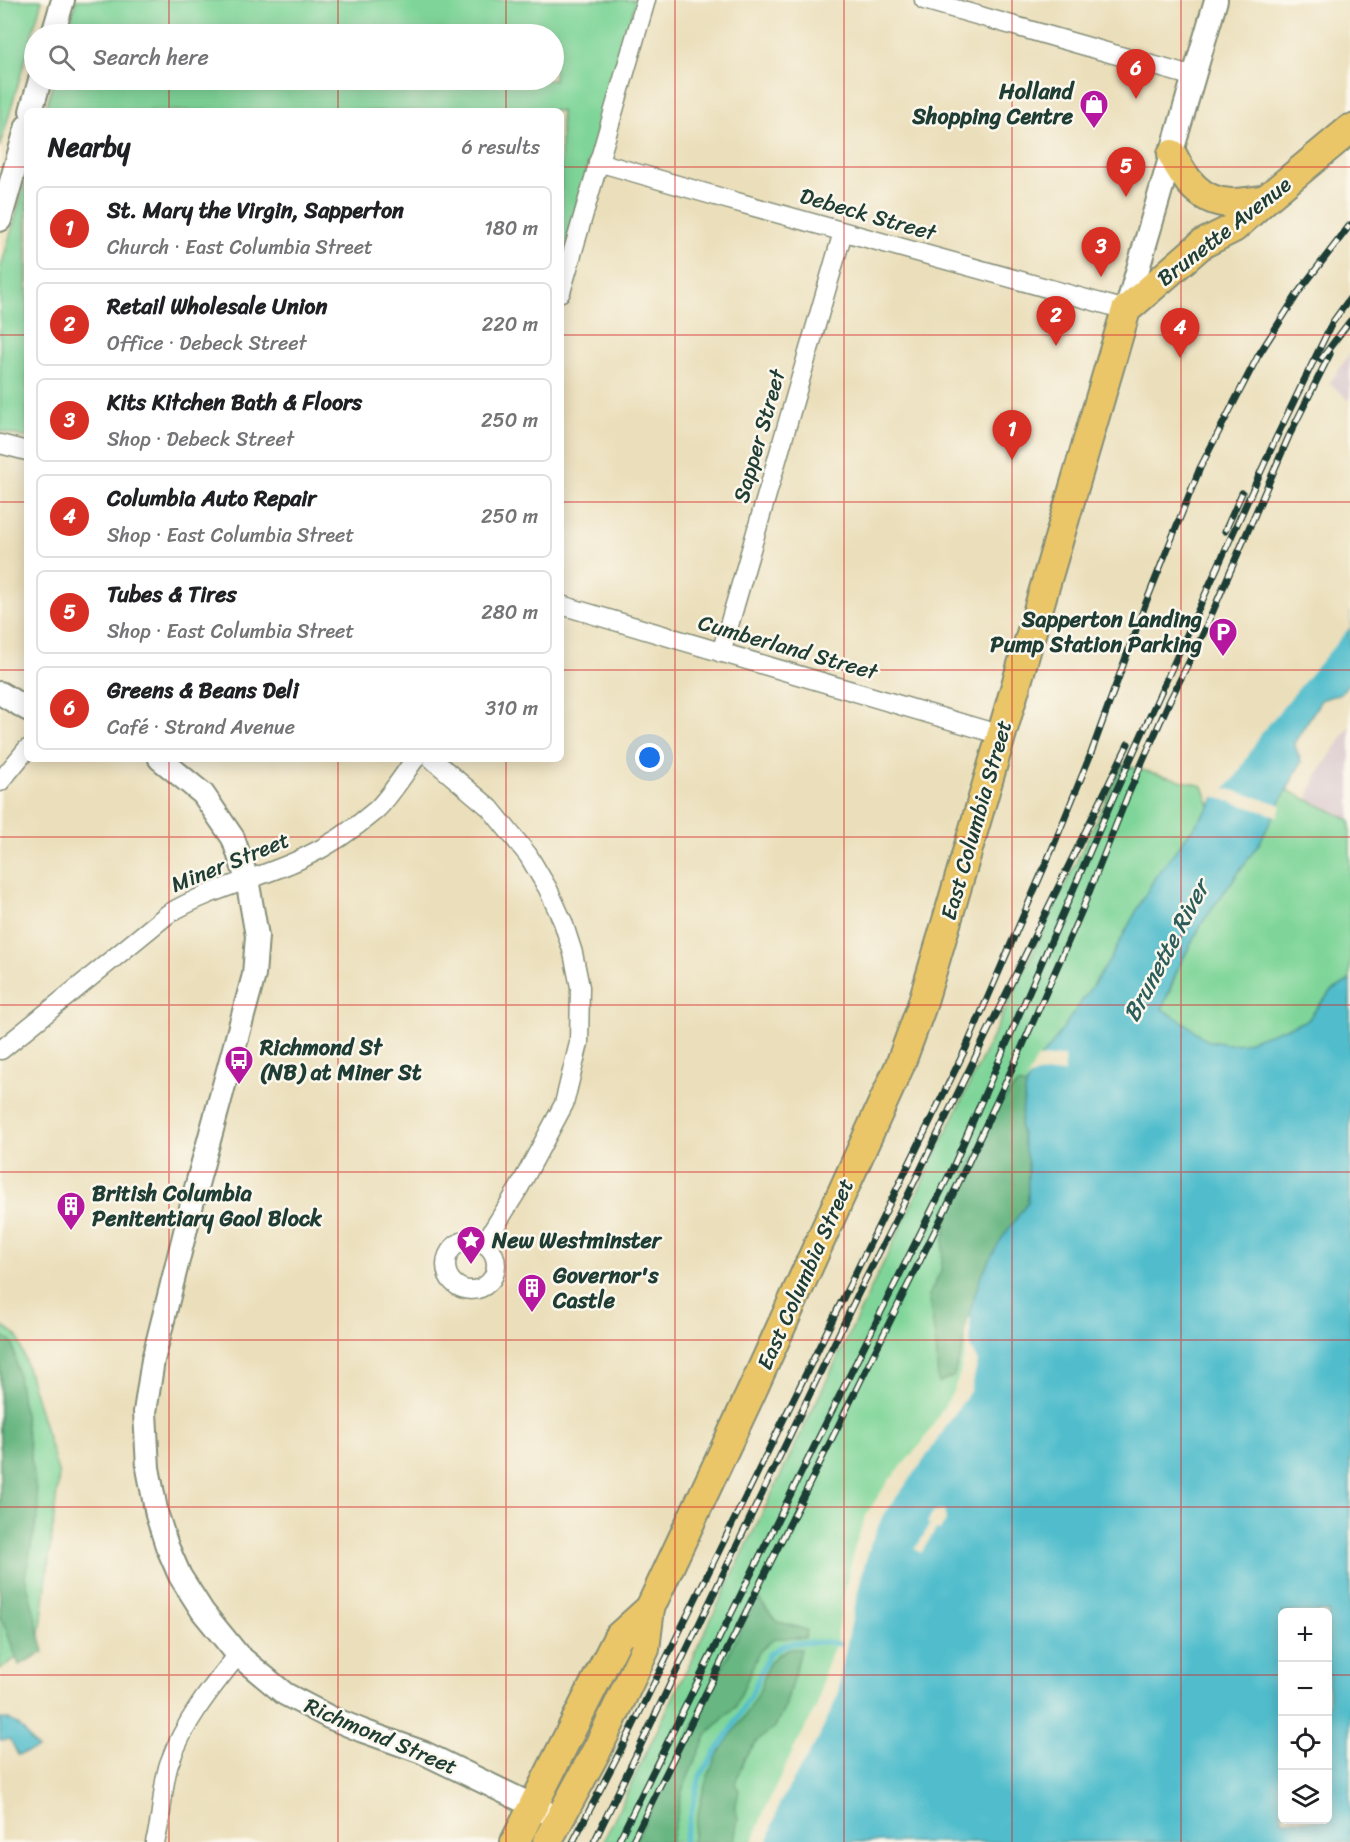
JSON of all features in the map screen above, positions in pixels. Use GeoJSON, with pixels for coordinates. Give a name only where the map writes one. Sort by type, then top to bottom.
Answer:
{"type":"FeatureCollection","features":[{"type":"Feature","properties":{"kind":"main road","name":"Brunette Avenue"},"geometry":{"type":"LineString","coordinates":[[1126,310],[1202,244],[1234,228],[1350,129]]}},
{"type":"Feature","properties":{"kind":"main road"},"geometry":{"type":"LineString","coordinates":[[1172,154],[1181,172],[1202,194],[1217,201],[1232,203],[1266,199]]}},
{"type":"Feature","properties":{"kind":"main road"},"geometry":{"type":"LineString","coordinates":[[1112,357],[1154,309],[1207,259],[1234,228]]}},
{"type":"Feature","properties":{"kind":"main road","name":"East Columbia Street"},"geometry":{"type":"LineString","coordinates":[[553,1831],[598,1748],[645,1649],[650,1608],[900,1065],[921,1008],[1126,310]]}},
{"type":"Feature","properties":{"kind":"main road","name":"East Columbia Street"},"geometry":{"type":"LineString","coordinates":[[515,1842],[618,1637],[650,1608]]}},
{"type":"Feature","properties":{"kind":"street"},"geometry":{"type":"LineString","coordinates":[[56,24],[63,0]]}},
{"type":"Feature","properties":{"kind":"street"},"geometry":{"type":"LineString","coordinates":[[564,281],[646,0]]}},
{"type":"Feature","properties":{"kind":"street"},"geometry":{"type":"LineString","coordinates":[[924,0],[1194,77]]}},
{"type":"Feature","properties":{"kind":"street","name":"East Columbia Street"},"geometry":{"type":"LineString","coordinates":[[1126,310],[1216,0]]}},
{"type":"Feature","properties":{"kind":"street"},"geometry":{"type":"LineString","coordinates":[[32,108],[37,90]]}},
{"type":"Feature","properties":{"kind":"street"},"geometry":{"type":"LineString","coordinates":[[0,220],[24,136]]}},
{"type":"Feature","properties":{"kind":"street","name":"Debeck Street"},"geometry":{"type":"LineString","coordinates":[[598,162],[1126,310]]}},
{"type":"Feature","properties":{"kind":"street","name":"Sapper Street"},"geometry":{"type":"LineString","coordinates":[[721,653],[843,232]]}},
{"type":"Feature","properties":{"kind":"street"},"geometry":{"type":"LineString","coordinates":[[0,444],[24,450]]}},
{"type":"Feature","properties":{"kind":"street","name":"Cumberland Street"},"geometry":{"type":"LineString","coordinates":[[564,606],[1001,735]]}},
{"type":"Feature","properties":{"kind":"street"},"geometry":{"type":"LineString","coordinates":[[0,693],[24,707]]}},
{"type":"Feature","properties":{"kind":"street"},"geometry":{"type":"LineString","coordinates":[[0,782],[24,753]]}},
{"type":"Feature","properties":{"kind":"street","name":"Richmond Street"},"geometry":{"type":"LineString","coordinates":[[164,762],[203,794],[233,838],[247,879],[257,936],[254,975],[198,1180],[153,1360],[145,1412],[148,1468],[157,1515],[167,1546],[180,1576],[202,1612],[238,1655],[285,1694],[329,1717],[422,1752],[534,1806],[553,1831]]}},
{"type":"Feature","properties":{"kind":"street","name":"Miner Street"},"geometry":{"type":"LineString","coordinates":[[1,1050],[168,914],[201,896],[303,858],[343,835],[378,808],[413,762]]}},
{"type":"Feature","properties":{"kind":"street"},"geometry":{"type":"LineString","coordinates":[[436,762],[490,808],[528,855],[548,889],[563,922],[573,953],[580,987],[579,1043],[564,1104],[519,1188],[484,1244]]}},
{"type":"Feature","properties":{"kind":"street"},"geometry":{"type":"LineString","coordinates":[[155,1842],[168,1766],[206,1693],[238,1655]]}},
{"type":"Feature","properties":{"kind":"shaded area"},"geometry":{"type":"Polygon","coordinates":[[[1350,353],[1350,401],[1330,383],[1350,353]]]}},
{"type":"Feature","properties":{"kind":"shaded area"},"geometry":{"type":"Polygon","coordinates":[[[1350,726],[1350,820],[1309,800],[1309,795],[1317,775],[1350,726]]]}},
{"type":"Feature","properties":{"kind":"green space"},"geometry":{"type":"Polygon","coordinates":[[[0,0],[42,0],[35,24],[24,24],[24,63],[0,147],[0,0]]]}},
{"type":"Feature","properties":{"kind":"green space"},"geometry":{"type":"Polygon","coordinates":[[[76,0],[636,0],[564,251],[564,108],[46,108],[51,90],[564,90],[564,24],[70,24],[76,0]]]}},
{"type":"Feature","properties":{"kind":"green space"},"geometry":{"type":"Polygon","coordinates":[[[24,186],[24,437],[0,431],[0,271],[24,186]]]}},
{"type":"Feature","properties":{"kind":"green space"},"geometry":{"type":"Polygon","coordinates":[[[1301,762],[1287,790],[1350,820],[1350,980],[1332,991],[1308,1020],[1127,1170],[1121,1109],[1174,972],[1168,996],[1178,968],[1204,920],[1230,884],[1301,762]]]}},
{"type":"Feature","properties":{"kind":"green space"},"geometry":{"type":"Polygon","coordinates":[[[1123,765],[1203,786],[1210,806],[1235,778],[839,1644],[820,1707],[756,1842],[603,1842],[734,1573],[1123,765]]]}},
{"type":"Feature","properties":{"kind":"green space"},"geometry":{"type":"Polygon","coordinates":[[[1017,1084],[1026,1086],[1020,1127],[1028,1164],[1028,1202],[970,1311],[962,1352],[953,1377],[938,1383],[929,1295],[941,1271],[950,1209],[999,1106],[1017,1084]]]}},
{"type":"Feature","properties":{"kind":"green space"},"geometry":{"type":"Polygon","coordinates":[[[0,1324],[18,1337],[59,1475],[39,1643],[0,1669],[0,1324]]]}},
{"type":"Feature","properties":{"kind":"green space"},"geometry":{"type":"Polygon","coordinates":[[[0,1334],[13,1344],[39,1509],[25,1576],[44,1652],[19,1665],[0,1613],[0,1334]]]}},
{"type":"Feature","properties":{"kind":"green space"},"geometry":{"type":"Polygon","coordinates":[[[757,1597],[776,1621],[807,1630],[805,1638],[775,1638],[759,1652],[736,1706],[707,1734],[682,1791],[671,1842],[635,1842],[757,1597]]]}},
{"type":"Feature","properties":{"kind":"green space"},"geometry":{"type":"Polygon","coordinates":[[[788,1649],[801,1649],[785,1707],[775,1727],[757,1741],[745,1757],[735,1784],[739,1790],[735,1810],[738,1818],[734,1842],[692,1842],[703,1791],[714,1762],[752,1705],[761,1688],[769,1664],[788,1649]]]}},
{"type":"Feature","properties":{"kind":"water","name":"Brunette River"},"geometry":{"type":"Polygon","coordinates":[[[1350,613],[1350,681],[1341,693],[1321,700],[1294,743],[1301,762],[1259,844],[1204,920],[1178,968],[1162,1009],[1185,1023],[1206,1040],[1226,1044],[1243,1043],[1308,1020],[1332,991],[1350,980],[1350,1842],[756,1842],[820,1707],[839,1644],[858,1547],[954,1395],[970,1347],[968,1330],[970,1311],[980,1278],[1000,1241],[1028,1202],[1028,1164],[1020,1127],[1026,1086],[1039,1059],[1050,1047],[1108,963],[1155,877],[1210,806],[1223,778],[1350,613]]]}},
{"type":"Feature","properties":{"kind":"water"},"geometry":{"type":"Polygon","coordinates":[[[0,1719],[18,1725],[38,1749],[18,1755],[10,1739],[0,1740],[0,1719]]]}},
{"type":"Feature","properties":{"kind":"pier"},"geometry":{"type":"Polygon","coordinates":[[[1350,610],[1350,627],[1263,731],[1235,778],[1225,788],[1282,805],[1277,816],[1212,796],[1220,777],[1249,738],[1263,713],[1299,661],[1326,641],[1350,610]]]}},
{"type":"Feature","properties":{"kind":"pier"},"geometry":{"type":"Polygon","coordinates":[[[1064,1056],[1065,1072],[1037,1074],[1027,1079],[1037,1058],[1064,1056]]]}},
{"type":"Feature","properties":{"kind":"pier"},"geometry":{"type":"Polygon","coordinates":[[[970,1311],[970,1347],[978,1362],[970,1391],[919,1467],[883,1515],[862,1573],[838,1695],[819,1737],[779,1804],[768,1842],[753,1842],[762,1816],[817,1706],[826,1666],[836,1644],[855,1546],[866,1515],[889,1480],[922,1443],[952,1394],[967,1346],[965,1334],[970,1311]]]}},
{"type":"Feature","properties":{"kind":"pier"},"geometry":{"type":"Polygon","coordinates":[[[944,1510],[946,1521],[940,1530],[936,1529],[921,1553],[915,1549],[930,1525],[927,1523],[933,1513],[944,1510]]]}},
{"type":"Feature","properties":{"kind":"waterway"},"geometry":{"type":"LineString","coordinates":[[684,1842],[700,1776],[751,1695],[769,1654],[784,1645],[797,1643],[839,1644]]}},
{"type":"Feature","properties":{"kind":"railway"},"geometry":{"type":"LineString","coordinates":[[573,1842],[631,1730],[965,1050],[1090,756],[1145,605],[1200,468],[1258,356],[1300,290],[1350,225]]}},
{"type":"Feature","properties":{"kind":"railway"},"geometry":{"type":"LineString","coordinates":[[618,1842],[953,1167],[1116,791],[1277,436],[1332,323],[1350,298]]}},
{"type":"Feature","properties":{"kind":"railway"},"geometry":{"type":"LineString","coordinates":[[1321,359],[1350,321]]}},
{"type":"Feature","properties":{"kind":"railway"},"geometry":{"type":"LineString","coordinates":[[632,1842],[962,1176],[1082,910],[1127,797],[1169,702],[1203,634],[1289,436],[1330,354]]}},
{"type":"Feature","properties":{"kind":"railway"},"geometry":{"type":"LineString","coordinates":[[1225,531],[1242,493]]}},
{"type":"Feature","properties":{"kind":"railway"},"geometry":{"type":"LineString","coordinates":[[594,1842],[858,1294],[1128,744]]}},
{"type":"Feature","properties":{"kind":"place","name":"Greens & Beans Deli"},"geometry":{"type":"Point","coordinates":[1136,99]}},
{"type":"Feature","properties":{"kind":"place","name":"Holland Shopping Centre"},"geometry":{"type":"Point","coordinates":[1094,130]}},
{"type":"Feature","properties":{"kind":"place","name":"Tubes & Tires"},"geometry":{"type":"Point","coordinates":[1126,197]}},
{"type":"Feature","properties":{"kind":"place","name":"Kits Kitchen Bath & Floors"},"geometry":{"type":"Point","coordinates":[1101,277]}},
{"type":"Feature","properties":{"kind":"place","name":"Retail Wholesale Union"},"geometry":{"type":"Point","coordinates":[1056,346]}},
{"type":"Feature","properties":{"kind":"place","name":"Columbia Auto Repair"},"geometry":{"type":"Point","coordinates":[1180,358]}},
{"type":"Feature","properties":{"kind":"place","name":"St. Mary the Virgin, Sapperton"},"geometry":{"type":"Point","coordinates":[1012,460]}},
{"type":"Feature","properties":{"kind":"place","name":"Sapperton Landing Pump Station Parking"},"geometry":{"type":"Point","coordinates":[1223,658]}},
{"type":"Feature","properties":{"kind":"place","name":"Richmond St (NB) at Miner St"},"geometry":{"type":"Point","coordinates":[239,1086]}},
{"type":"Feature","properties":{"kind":"place","name":"British Columbia Penitentiary Gaol Block"},"geometry":{"type":"Point","coordinates":[71,1232]}},
{"type":"Feature","properties":{"kind":"place","name":"New Westminster"},"geometry":{"type":"Point","coordinates":[471,1266]}},
{"type":"Feature","properties":{"kind":"place","name":"Governor's Castle"},"geometry":{"type":"Point","coordinates":[532,1314]}}]}
